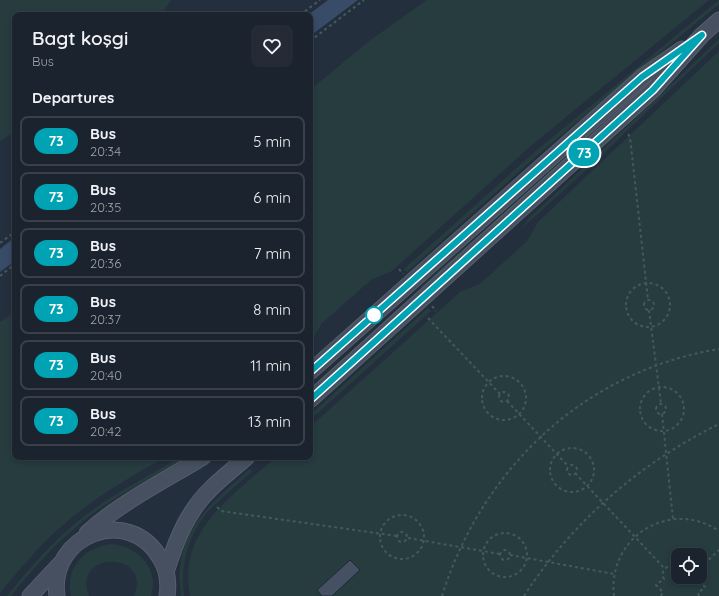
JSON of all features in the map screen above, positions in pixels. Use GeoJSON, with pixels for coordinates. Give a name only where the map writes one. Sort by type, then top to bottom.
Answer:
{"type":"FeatureCollection","features":[{"type":"Feature","properties":{"kind":"main road"},"geometry":{"type":"LineString","coordinates":[[313,369],[642,77],[702,35],[719,20]]}},
{"type":"Feature","properties":{"kind":"main road"},"geometry":{"type":"LineString","coordinates":[[313,397],[653,90],[702,35]]}},
{"type":"Feature","properties":{"kind":"main road"},"geometry":{"type":"LineString","coordinates":[[81,540],[100,522],[120,507],[198,460]]}},
{"type":"Feature","properties":{"kind":"main road"},"geometry":{"type":"LineString","coordinates":[[166,572],[176,542],[192,511],[208,493],[244,460]]}},
{"type":"Feature","properties":{"kind":"main road"},"geometry":{"type":"LineString","coordinates":[[30,596],[62,561],[73,546],[81,540],[89,535],[108,530],[118,530],[137,535],[145,540],[158,554],[166,572],[168,582],[167,596]]}},
{"type":"Feature","properties":{"kind":"main road"},"geometry":{"type":"LineString","coordinates":[[57,596],[56,580],[62,561]]}},
{"type":"Feature","properties":{"kind":"path"},"geometry":{"type":"LineString","coordinates":[[304,12],[320,0]]}},
{"type":"Feature","properties":{"kind":"path"},"geometry":{"type":"LineString","coordinates":[[313,39],[364,0]]}},
{"type":"Feature","properties":{"kind":"path"},"geometry":{"type":"LineString","coordinates":[[628,134],[630,137],[648,300],[644,306],[647,310],[649,310],[661,404]]}},
{"type":"Feature","properties":{"kind":"path"},"geometry":{"type":"LineString","coordinates":[[0,243],[12,234]]}},
{"type":"Feature","properties":{"kind":"path"},"geometry":{"type":"LineString","coordinates":[[0,276],[12,266]]}},
{"type":"Feature","properties":{"kind":"path"},"geometry":{"type":"LineString","coordinates":[[646,284],[652,284],[662,288],[670,303],[668,314],[665,319],[661,323],[651,327],[645,327],[635,322],[628,314],[627,308],[628,297],[636,288],[646,284]]}},
{"type":"Feature","properties":{"kind":"path"},"geometry":{"type":"LineString","coordinates":[[648,300],[654,305],[652,309],[649,310]]}},
{"type":"Feature","properties":{"kind":"path"},"geometry":{"type":"LineString","coordinates":[[428,318],[500,394],[500,401],[507,401]]}},
{"type":"Feature","properties":{"kind":"path"},"geometry":{"type":"LineString","coordinates":[[442,596],[460,547],[472,524],[498,484],[540,436],[562,417],[590,398],[626,378],[693,354],[719,349]]}},
{"type":"Feature","properties":{"kind":"path"},"geometry":{"type":"LineString","coordinates":[[507,376],[517,381],[521,385],[525,395],[525,401],[518,413],[511,418],[500,419],[490,415],[483,406],[482,394],[489,382],[496,377],[507,376]]}},
{"type":"Feature","properties":{"kind":"path"},"geometry":{"type":"LineString","coordinates":[[659,387],[670,389],[675,392],[679,396],[683,406],[682,418],[670,429],[653,429],[648,426],[644,422],[640,411],[642,400],[645,395],[649,391],[659,387]]}},
{"type":"Feature","properties":{"kind":"path"},"geometry":{"type":"LineString","coordinates":[[500,394],[505,392],[508,394],[507,401]]}},
{"type":"Feature","properties":{"kind":"path"},"geometry":{"type":"LineString","coordinates":[[507,401],[568,466],[568,473],[573,475],[575,473]]}},
{"type":"Feature","properties":{"kind":"path"},"geometry":{"type":"LineString","coordinates":[[661,404],[658,405],[656,409],[662,414],[673,519]]}},
{"type":"Feature","properties":{"kind":"path"},"geometry":{"type":"LineString","coordinates":[[661,404],[664,404],[666,408],[666,411],[662,414]]}},
{"type":"Feature","properties":{"kind":"path"},"geometry":{"type":"LineString","coordinates":[[524,596],[548,562],[573,532],[603,503],[639,472],[666,454],[719,424]]}},
{"type":"Feature","properties":{"kind":"path"},"geometry":{"type":"LineString","coordinates":[[576,448],[586,453],[590,457],[594,468],[592,479],[586,486],[580,490],[568,491],[558,487],[550,472],[550,466],[557,454],[564,449],[576,448]]}},
{"type":"Feature","properties":{"kind":"path"},"geometry":{"type":"LineString","coordinates":[[568,466],[576,466],[577,471],[575,473]]}},
{"type":"Feature","properties":{"kind":"path"},"geometry":{"type":"LineString","coordinates":[[575,473],[665,569]]}},
{"type":"Feature","properties":{"kind":"path"},"geometry":{"type":"LineString","coordinates":[[217,507],[221,511],[398,536]]}},
{"type":"Feature","properties":{"kind":"path"},"geometry":{"type":"LineString","coordinates":[[406,516],[417,520],[423,530],[424,541],[419,551],[415,555],[410,558],[398,559],[384,550],[381,533],[386,523],[390,519],[406,516]]}},
{"type":"Feature","properties":{"kind":"path"},"geometry":{"type":"LineString","coordinates":[[614,596],[614,574],[622,554],[635,537],[652,525],[673,519],[693,520],[703,522],[719,531]]}},
{"type":"Feature","properties":{"kind":"path"},"geometry":{"type":"LineString","coordinates":[[398,536],[401,532],[403,532],[406,533],[408,538]]}},
{"type":"Feature","properties":{"kind":"path"},"geometry":{"type":"LineString","coordinates":[[509,533],[515,535],[523,542],[527,553],[527,558],[525,564],[518,572],[507,576],[501,576],[491,571],[487,567],[484,551],[489,541],[493,537],[498,534],[509,533]]}},
{"type":"Feature","properties":{"kind":"path"},"geometry":{"type":"LineString","coordinates":[[398,536],[398,539],[402,542],[408,538]]}},
{"type":"Feature","properties":{"kind":"path"},"geometry":{"type":"LineString","coordinates":[[408,538],[500,554],[504,560],[510,555]]}},
{"type":"Feature","properties":{"kind":"path"},"geometry":{"type":"LineString","coordinates":[[500,554],[501,551],[506,550],[510,555],[614,574]]}},
{"type":"Feature","properties":{"kind":"path"},"geometry":{"type":"LineString","coordinates":[[707,561],[719,550]]}},
{"type":"Feature","properties":{"kind":"path"},"geometry":{"type":"LineString","coordinates":[[661,596],[663,592],[656,585],[664,578],[662,574],[665,569],[671,567]]}},
{"type":"Feature","properties":{"kind":"path"},"geometry":{"type":"LineString","coordinates":[[699,596],[698,593],[705,587],[702,584]]}},
{"type":"Feature","properties":{"kind":"green space"},"geometry":{"type":"Polygon","coordinates":[[[0,0],[171,0],[163,12],[12,12],[12,133],[0,141],[0,0]]]}},
{"type":"Feature","properties":{"kind":"green space"},"geometry":{"type":"Polygon","coordinates":[[[427,0],[709,0],[533,144],[392,271],[371,280],[322,323],[313,339],[313,88],[369,41],[427,0]]]}},
{"type":"Feature","properties":{"kind":"green space"},"geometry":{"type":"Polygon","coordinates":[[[719,0],[719,4],[541,152],[407,272],[404,269],[538,149],[719,0]]]}},
{"type":"Feature","properties":{"kind":"green space"},"geometry":{"type":"Polygon","coordinates":[[[719,39],[719,43],[585,171],[519,231],[530,217],[719,39]]]}},
{"type":"Feature","properties":{"kind":"green space"},"geometry":{"type":"Polygon","coordinates":[[[719,51],[719,596],[190,596],[188,568],[195,544],[213,515],[225,502],[273,460],[313,460],[313,424],[460,292],[480,284],[527,241],[538,222],[719,51]]]}},
{"type":"Feature","properties":{"kind":"green space"},"geometry":{"type":"Polygon","coordinates":[[[614,114],[422,289],[420,287],[614,114]]]}},
{"type":"Feature","properties":{"kind":"green space"},"geometry":{"type":"Polygon","coordinates":[[[428,308],[431,311],[313,417],[313,412],[428,308]]]}},
{"type":"Feature","properties":{"kind":"green space"},"geometry":{"type":"Polygon","coordinates":[[[12,314],[12,460],[160,460],[105,493],[61,526],[42,544],[0,593],[0,322],[12,314]]]}},
{"type":"Feature","properties":{"kind":"green space"},"geometry":{"type":"Polygon","coordinates":[[[175,460],[181,460],[89,516],[53,548],[11,596],[7,596],[62,535],[87,514],[120,492],[175,460]]]}},
{"type":"Feature","properties":{"kind":"green space"},"geometry":{"type":"Polygon","coordinates":[[[250,469],[252,471],[208,511],[195,530],[187,551],[183,573],[184,596],[181,596],[180,574],[182,555],[188,538],[196,523],[220,496],[250,469]]]}},
{"type":"Feature","properties":{"kind":"green space"},"geometry":{"type":"Polygon","coordinates":[[[111,544],[129,549],[144,560],[152,576],[153,586],[151,596],[134,596],[137,581],[132,571],[123,564],[112,562],[100,564],[91,570],[87,581],[89,596],[71,596],[71,576],[79,561],[85,554],[93,549],[111,544]]]}},
{"type":"Feature","properties":{"kind":"water"},"geometry":{"type":"Polygon","coordinates":[[[328,0],[358,0],[313,34],[312,12],[328,0]]]}},
{"type":"Feature","properties":{"kind":"water"},"geometry":{"type":"Polygon","coordinates":[[[12,239],[12,263],[0,272],[0,249],[12,239]]]}},
{"type":"Feature","properties":{"kind":"building"},"geometry":{"type":"Polygon","coordinates":[[[350,560],[360,570],[332,596],[322,596],[317,590],[350,560]]]}},
{"type":"Feature","properties":{"kind":"bus line","name":"73"},"geometry":{"type":"LineString","coordinates":[[313,369],[642,77],[702,35],[653,90],[313,397]]}}]}
